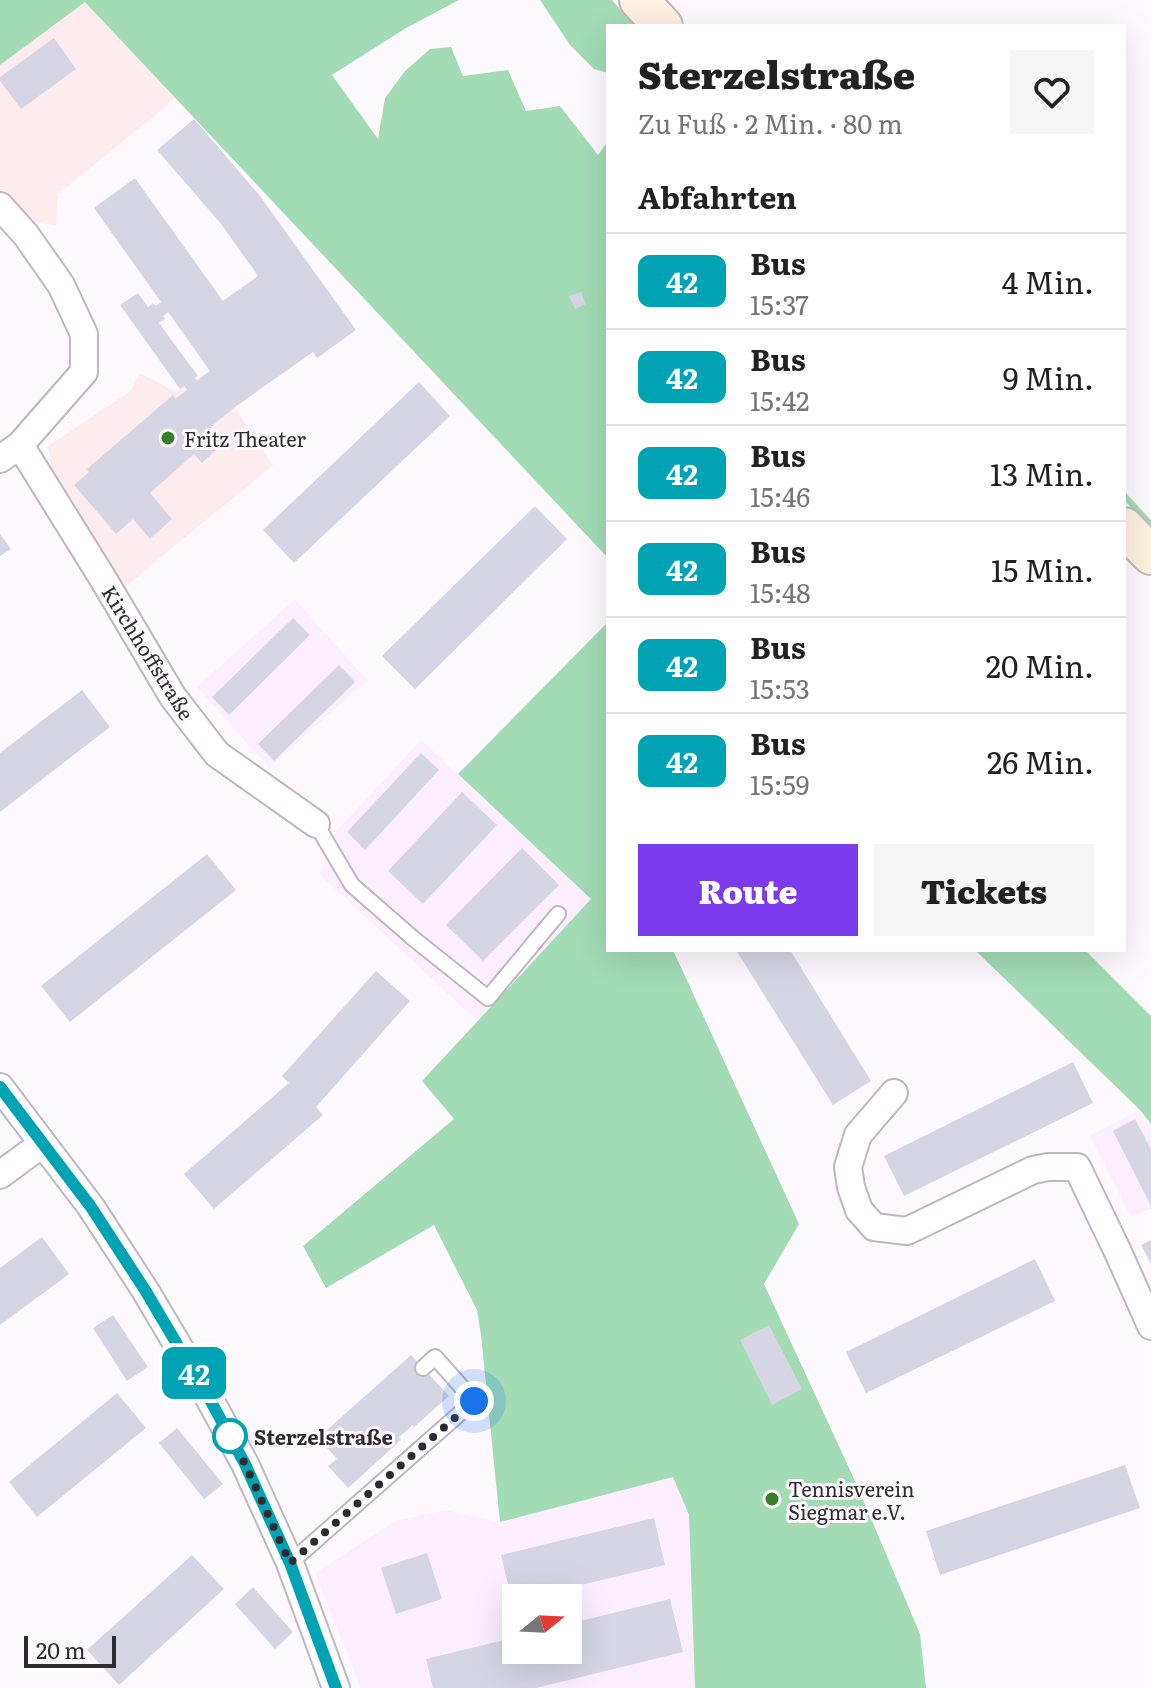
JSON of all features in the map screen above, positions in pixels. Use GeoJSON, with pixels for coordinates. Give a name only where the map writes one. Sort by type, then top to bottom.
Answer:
{"type":"FeatureCollection","features":[{"type":"Feature","properties":{"kind":"main road"},"geometry":{"type":"LineString","coordinates":[[639,0],[661,24]]}},
{"type":"Feature","properties":{"kind":"main road"},"geometry":{"type":"LineString","coordinates":[[1126,529],[1151,555]]}},
{"type":"Feature","properties":{"kind":"street","name":"Kirchhoffstraße"},"geometry":{"type":"LineString","coordinates":[[0,206],[26,235],[61,285],[84,334],[84,372],[10,452],[105,582],[173,697],[217,754],[316,824]]}},
{"type":"Feature","properties":{"kind":"street"},"geometry":{"type":"LineString","coordinates":[[0,1087],[91,1207],[205,1391],[245,1464],[290,1563],[336,1688]]}},
{"type":"Feature","properties":{"kind":"street"},"geometry":{"type":"LineString","coordinates":[[894,1093],[858,1135],[848,1167],[859,1210],[874,1227],[907,1231],[1033,1170],[1077,1167],[1151,1326]]}},
{"type":"Feature","properties":{"kind":"street"},"geometry":{"type":"LineString","coordinates":[[0,1175],[42,1144]]}},
{"type":"Feature","properties":{"kind":"lane"},"geometry":{"type":"LineString","coordinates":[[316,824],[352,885],[488,998],[558,914]]}},
{"type":"Feature","properties":{"kind":"lane"},"geometry":{"type":"LineString","coordinates":[[290,1563],[474,1401],[435,1357],[423,1368]]}},
{"type":"Feature","properties":{"kind":"shaded area"},"geometry":{"type":"Polygon","coordinates":[[[85,1],[176,98],[58,194],[56,225],[32,222],[0,185],[0,65],[85,1]]]}},
{"type":"Feature","properties":{"kind":"shaded area"},"geometry":{"type":"Polygon","coordinates":[[[210,371],[273,465],[124,588],[51,469],[48,446],[131,391],[140,373],[176,392],[210,371]]]}},
{"type":"Feature","properties":{"kind":"shaded area"},"geometry":{"type":"Polygon","coordinates":[[[295,599],[367,680],[269,768],[197,687],[295,599]]]}},
{"type":"Feature","properties":{"kind":"shaded area"},"geometry":{"type":"Polygon","coordinates":[[[421,740],[591,899],[477,1021],[320,875],[330,838],[421,740]]]}},
{"type":"Feature","properties":{"kind":"shaded area"},"geometry":{"type":"Polygon","coordinates":[[[1140,1110],[1151,1124],[1151,1209],[1131,1217],[1090,1135],[1140,1110]]]}},
{"type":"Feature","properties":{"kind":"shaded area"},"geometry":{"type":"Polygon","coordinates":[[[673,1476],[689,1515],[695,1688],[361,1688],[315,1573],[395,1521],[445,1510],[500,1522],[673,1476]]]}},
{"type":"Feature","properties":{"kind":"green space"},"geometry":{"type":"Polygon","coordinates":[[[0,0],[459,0],[406,28],[332,75],[378,139],[385,98],[405,71],[430,49],[451,47],[463,76],[508,70],[526,111],[560,106],[598,155],[606,144],[606,556],[85,2],[0,65],[0,0]]]}},
{"type":"Feature","properties":{"kind":"green space"},"geometry":{"type":"Polygon","coordinates":[[[540,0],[612,0],[633,24],[606,24],[606,72],[594,69],[570,45],[540,0]]]}},
{"type":"Feature","properties":{"kind":"green space"},"geometry":{"type":"Polygon","coordinates":[[[1126,493],[1151,520],[1151,529],[1126,502],[1126,493]]]}},
{"type":"Feature","properties":{"kind":"green space"},"geometry":{"type":"Polygon","coordinates":[[[606,624],[606,952],[674,952],[799,1224],[764,1284],[856,1483],[920,1634],[926,1688],[695,1688],[689,1515],[673,1477],[500,1522],[477,1310],[434,1225],[326,1288],[303,1246],[454,1119],[422,1081],[591,899],[458,774],[606,624]]]}},
{"type":"Feature","properties":{"kind":"green space"},"geometry":{"type":"Polygon","coordinates":[[[977,952],[1087,952],[1151,1016],[1151,1124],[977,952]]]}},
{"type":"Feature","properties":{"kind":"building"},"geometry":{"type":"Polygon","coordinates":[[[54,38],[76,69],[21,109],[0,77],[54,38]]]}},
{"type":"Feature","properties":{"kind":"building"},"geometry":{"type":"Polygon","coordinates":[[[194,119],[260,196],[356,330],[317,358],[313,352],[205,432],[218,448],[202,463],[194,454],[150,493],[172,519],[150,539],[133,519],[116,534],[74,485],[89,472],[87,469],[173,395],[175,399],[187,390],[184,386],[180,389],[120,305],[138,293],[148,307],[161,302],[94,208],[135,178],[223,301],[258,276],[221,224],[157,150],[194,119]],[[168,312],[159,323],[198,376],[195,378],[197,381],[210,371],[168,312]]]}},
{"type":"Feature","properties":{"kind":"building"},"geometry":{"type":"Polygon","coordinates":[[[581,292],[586,304],[575,309],[569,296],[581,292]]]}},
{"type":"Feature","properties":{"kind":"building"},"geometry":{"type":"Polygon","coordinates":[[[419,382],[450,416],[294,563],[263,530],[419,382]]]}},
{"type":"Feature","properties":{"kind":"building"},"geometry":{"type":"Polygon","coordinates":[[[535,506],[567,539],[415,689],[382,656],[535,506]]]}},
{"type":"Feature","properties":{"kind":"building"},"geometry":{"type":"Polygon","coordinates":[[[0,534],[11,549],[0,556],[0,534]]]}},
{"type":"Feature","properties":{"kind":"building"},"geometry":{"type":"Polygon","coordinates":[[[293,618],[310,635],[229,715],[212,697],[293,618]]]}},
{"type":"Feature","properties":{"kind":"building"},"geometry":{"type":"Polygon","coordinates":[[[339,665],[355,682],[274,761],[258,744],[339,665]]]}},
{"type":"Feature","properties":{"kind":"building"},"geometry":{"type":"Polygon","coordinates":[[[82,690],[110,727],[0,812],[0,753],[82,690]]]}},
{"type":"Feature","properties":{"kind":"building"},"geometry":{"type":"Polygon","coordinates":[[[421,753],[439,770],[365,850],[347,832],[421,753]]]}},
{"type":"Feature","properties":{"kind":"building"},"geometry":{"type":"Polygon","coordinates":[[[462,792],[497,825],[423,904],[388,871],[462,792]]]}},
{"type":"Feature","properties":{"kind":"building"},"geometry":{"type":"Polygon","coordinates":[[[522,848],[559,885],[483,961],[446,925],[522,848]]]}},
{"type":"Feature","properties":{"kind":"building"},"geometry":{"type":"Polygon","coordinates":[[[207,854],[236,890],[70,1022],[41,986],[207,854]]]}},
{"type":"Feature","properties":{"kind":"building"},"geometry":{"type":"Polygon","coordinates":[[[737,952],[791,952],[871,1081],[833,1105],[737,952]]]}},
{"type":"Feature","properties":{"kind":"building"},"geometry":{"type":"Polygon","coordinates":[[[376,971],[410,1001],[316,1107],[323,1115],[214,1209],[184,1174],[289,1083],[282,1076],[376,971]]]}},
{"type":"Feature","properties":{"kind":"building"},"geometry":{"type":"Polygon","coordinates":[[[1073,1062],[1093,1103],[904,1196],[884,1156],[1073,1062]]]}},
{"type":"Feature","properties":{"kind":"building"},"geometry":{"type":"Polygon","coordinates":[[[1135,1119],[1151,1149],[1151,1206],[1113,1131],[1135,1119]]]}},
{"type":"Feature","properties":{"kind":"building"},"geometry":{"type":"Polygon","coordinates":[[[42,1237],[69,1274],[0,1325],[0,1268],[42,1237]]]}},
{"type":"Feature","properties":{"kind":"building"},"geometry":{"type":"Polygon","coordinates":[[[1151,1240],[1151,1264],[1141,1245],[1151,1240]]]}},
{"type":"Feature","properties":{"kind":"building"},"geometry":{"type":"Polygon","coordinates":[[[1035,1259],[1055,1301],[866,1393],[846,1352],[1035,1259]]]}},
{"type":"Feature","properties":{"kind":"building"},"geometry":{"type":"Polygon","coordinates":[[[113,1315],[148,1367],[127,1381],[93,1328],[113,1315]]]}},
{"type":"Feature","properties":{"kind":"building"},"geometry":{"type":"Polygon","coordinates":[[[769,1325],[802,1389],[772,1405],[740,1340],[769,1325]]]}},
{"type":"Feature","properties":{"kind":"building"},"geometry":{"type":"Polygon","coordinates":[[[411,1355],[449,1396],[399,1437],[401,1440],[348,1488],[328,1466],[337,1459],[318,1438],[411,1355]]]}},
{"type":"Feature","properties":{"kind":"building"},"geometry":{"type":"Polygon","coordinates":[[[117,1393],[146,1428],[37,1517],[9,1482],[117,1393]]]}},
{"type":"Feature","properties":{"kind":"building"},"geometry":{"type":"Polygon","coordinates":[[[177,1428],[223,1484],[204,1499],[159,1443],[177,1428]]]}},
{"type":"Feature","properties":{"kind":"building"},"geometry":{"type":"Polygon","coordinates":[[[1125,1465],[1140,1508],[940,1575],[926,1531],[1125,1465]]]}},
{"type":"Feature","properties":{"kind":"building"},"geometry":{"type":"Polygon","coordinates":[[[654,1518],[665,1565],[582,1585],[508,1584],[501,1555],[654,1518]]]}},
{"type":"Feature","properties":{"kind":"building"},"geometry":{"type":"Polygon","coordinates":[[[427,1553],[442,1599],[396,1614],[381,1568],[427,1553]]]}},
{"type":"Feature","properties":{"kind":"building"},"geometry":{"type":"Polygon","coordinates":[[[192,1555],[224,1589],[119,1685],[87,1650],[192,1555]]]}},
{"type":"Feature","properties":{"kind":"building"},"geometry":{"type":"Polygon","coordinates":[[[253,1587],[293,1632],[275,1649],[235,1604],[253,1587]]]}},
{"type":"Feature","properties":{"kind":"building"},"geometry":{"type":"Polygon","coordinates":[[[670,1599],[683,1652],[536,1688],[433,1688],[426,1659],[502,1640],[502,1664],[582,1664],[582,1621],[670,1599]]]}},
{"type":"Feature","properties":{"kind":"bus line","name":"42"},"geometry":{"type":"LineString","coordinates":[[0,1087],[91,1207],[209,1398],[245,1464],[290,1563],[336,1688]]}},
{"type":"Feature","properties":{"kind":"place","name":"Fritz Theater"},"geometry":{"type":"Point","coordinates":[168,438]}},
{"type":"Feature","properties":{"kind":"place","name":"Sterzelstraße"},"geometry":{"type":"Point","coordinates":[230,1436]}},
{"type":"Feature","properties":{"kind":"place","name":"Tennisverein Siegmar e.V."},"geometry":{"type":"Point","coordinates":[772,1499]}},
{"type":"Feature","properties":{"kind":"route"},"geometry":{"type":"LineString","coordinates":[[230,1436],[290,1563],[474,1401]]}}]}
